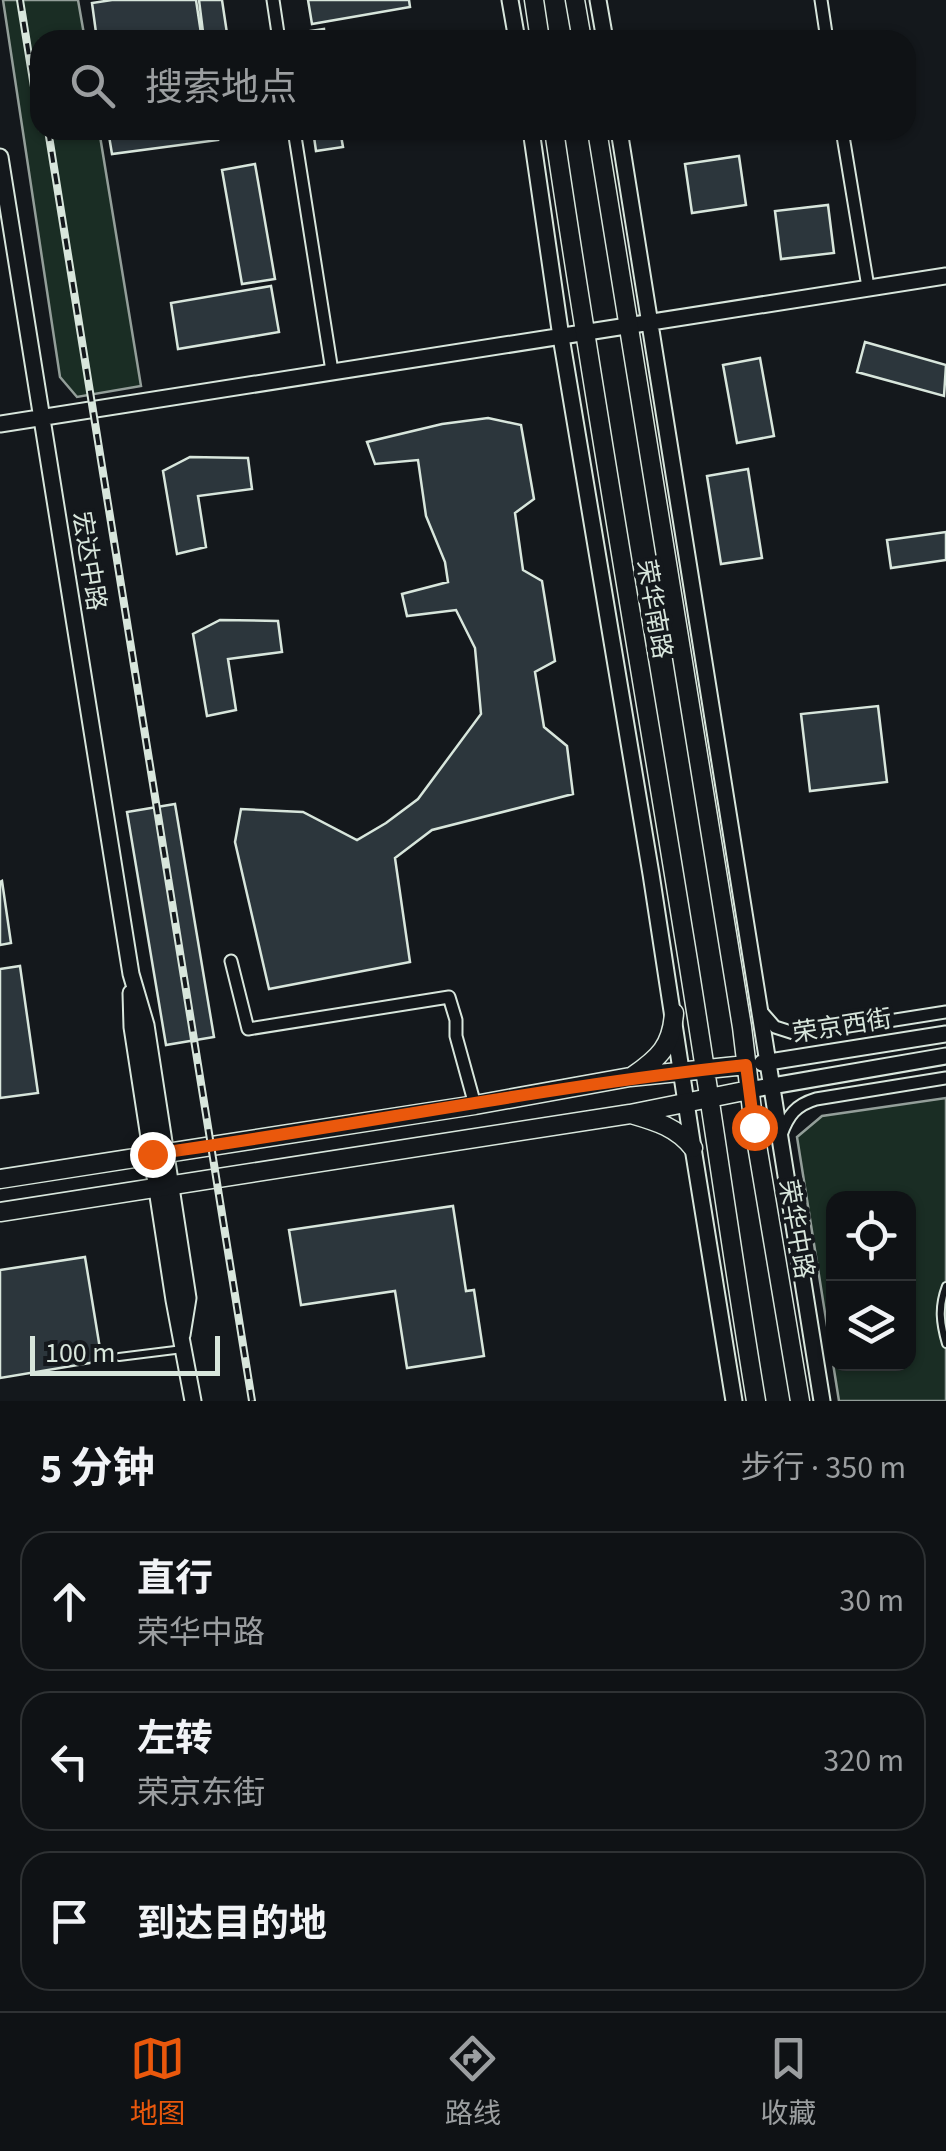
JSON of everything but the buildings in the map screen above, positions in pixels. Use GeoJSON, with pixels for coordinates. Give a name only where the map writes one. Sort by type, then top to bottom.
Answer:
{"type":"FeatureCollection","features":[{"type":"Feature","properties":{"kind":"main road"},"geometry":{"type":"LineString","coordinates":[[534,0],[538,30]]}},
{"type":"Feature","properties":{"kind":"main road"},"geometry":{"type":"LineString","coordinates":[[575,0],[580,30]]}},
{"type":"Feature","properties":{"kind":"main road","name":"荣华南路"},"geometry":{"type":"LineString","coordinates":[[555,140],[708,1097]]}},
{"type":"Feature","properties":{"kind":"main road","name":"荣华南路"},"geometry":{"type":"LineString","coordinates":[[599,140],[746,1065]]}},
{"type":"Feature","properties":{"kind":"main road"},"geometry":{"type":"LineString","coordinates":[[630,1078],[665,1047],[674,1013]]}},
{"type":"Feature","properties":{"kind":"main road"},"geometry":{"type":"LineString","coordinates":[[0,1179],[630,1078],[746,1065]]}},
{"type":"Feature","properties":{"kind":"main road","name":"荣华中路"},"geometry":{"type":"LineString","coordinates":[[746,1065],[800,1401]]}},
{"type":"Feature","properties":{"kind":"main road"},"geometry":{"type":"LineString","coordinates":[[0,1212],[630,1114],[748,1090]]}},
{"type":"Feature","properties":{"kind":"main road"},"geometry":{"type":"LineString","coordinates":[[708,1097],[756,1401]]}},
{"type":"Feature","properties":{"kind":"main road"},"geometry":{"type":"LineString","coordinates":[[630,1114],[675,1130],[693,1148]]}},
{"type":"Feature","properties":{"kind":"street"},"geometry":{"type":"LineString","coordinates":[[273,0],[278,30]]}},
{"type":"Feature","properties":{"kind":"street"},"geometry":{"type":"LineString","coordinates":[[510,0],[514,30]]}},
{"type":"Feature","properties":{"kind":"street"},"geometry":{"type":"LineString","coordinates":[[598,0],[602,30]]}},
{"type":"Feature","properties":{"kind":"street"},"geometry":{"type":"LineString","coordinates":[[821,0],[826,30]]}},
{"type":"Feature","properties":{"kind":"street"},"geometry":{"type":"LineString","coordinates":[[296,140],[332,371]]}},
{"type":"Feature","properties":{"kind":"street"},"geometry":{"type":"LineString","coordinates":[[533,140],[561,338],[652,874],[734,1401]]}},
{"type":"Feature","properties":{"kind":"street"},"geometry":{"type":"LineString","coordinates":[[535,153],[538,140]]}},
{"type":"Feature","properties":{"kind":"street"},"geometry":{"type":"LineString","coordinates":[[621,140],[822,1401]]}},
{"type":"Feature","properties":{"kind":"street"},"geometry":{"type":"LineString","coordinates":[[844,140],[868,287]]}},
{"type":"Feature","properties":{"kind":"street","name":"宏达中路"},"geometry":{"type":"LineString","coordinates":[[0,157],[131,974],[146,1025],[174,1300],[193,1401]]}},
{"type":"Feature","properties":{"kind":"street"},"geometry":{"type":"LineString","coordinates":[[0,424],[946,276]]}},
{"type":"Feature","properties":{"kind":"street"},"geometry":{"type":"LineString","coordinates":[[665,548],[677,493]]}},
{"type":"Feature","properties":{"kind":"street"},"geometry":{"type":"LineString","coordinates":[[652,874],[665,820]]}},
{"type":"Feature","properties":{"kind":"street"},"geometry":{"type":"LineString","coordinates":[[231,961],[248,1029],[449,997],[475,1104]]}},
{"type":"Feature","properties":{"kind":"street"},"geometry":{"type":"LineString","coordinates":[[760,1008],[774,1027],[800,1035],[946,1012]]}},
{"type":"Feature","properties":{"kind":"street","name":"荣京西街"},"geometry":{"type":"LineString","coordinates":[[746,1065],[946,1034]]}},
{"type":"Feature","properties":{"kind":"street","name":"荣京西街"},"geometry":{"type":"LineString","coordinates":[[748,1090],[946,1056]]}},
{"type":"Feature","properties":{"kind":"street"},"geometry":{"type":"LineString","coordinates":[[780,1140],[790,1115],[802,1103],[946,1078]]}},
{"type":"Feature","properties":{"kind":"street"},"geometry":{"type":"LineString","coordinates":[[788,1324],[800,1270]]}},
{"type":"Feature","properties":{"kind":"lane"},"geometry":{"type":"LineString","coordinates":[[946,1286],[940,1300],[940,1324],[946,1344]]}},
{"type":"Feature","properties":{"kind":"lane"},"geometry":{"type":"LineString","coordinates":[[120,1357],[183,1342]]}},
{"type":"Feature","properties":{"kind":"green space"},"geometry":{"type":"Polygon","coordinates":[[[3,0],[78,0],[83,30],[30,30],[30,140],[101,140],[141,386],[77,397],[60,377],[3,0]]]}},
{"type":"Feature","properties":{"kind":"green space"},"geometry":{"type":"Polygon","coordinates":[[[946,1098],[946,1401],[839,1401],[834,1371],[916,1371],[916,1191],[826,1191],[826,1319],[797,1137],[822,1116],[946,1098]]]}},
{"type":"Feature","properties":{"kind":"railway"},"geometry":{"type":"LineString","coordinates":[[20,0],[30,62]]}},
{"type":"Feature","properties":{"kind":"railway"},"geometry":{"type":"LineString","coordinates":[[50,140],[252,1401]]}},
{"type":"Feature","properties":{"kind":"route"},"geometry":{"type":"LineString","coordinates":[[152,1154],[630,1078],[746,1065],[754,1127]]}}]}
